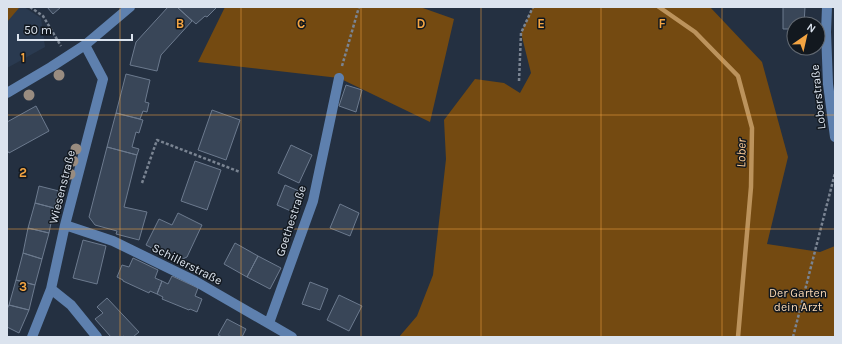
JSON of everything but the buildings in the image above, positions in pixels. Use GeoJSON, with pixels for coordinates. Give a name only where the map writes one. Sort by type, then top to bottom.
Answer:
{"type":"FeatureCollection","features":[{"type":"Feature","properties":{"kind":"street"},"geometry":{"type":"LineString","coordinates":[[7,93],[85,46],[130,7]]}},
{"type":"Feature","properties":{"kind":"street","name":"Loberstraße"},"geometry":{"type":"LineString","coordinates":[[827,7],[826,32],[828,84],[835,137]]}},
{"type":"Feature","properties":{"kind":"street","name":"Wiesenstraße"},"geometry":{"type":"LineString","coordinates":[[32,337],[51,289],[65,225],[103,79],[85,46]]}},
{"type":"Feature","properties":{"kind":"street","name":"Goethestraße"},"geometry":{"type":"LineString","coordinates":[[269,323],[313,201],[339,78]]}},
{"type":"Feature","properties":{"kind":"street","name":"Schillerstraße"},"geometry":{"type":"LineString","coordinates":[[65,225],[113,241],[195,281],[292,337]]}},
{"type":"Feature","properties":{"kind":"street"},"geometry":{"type":"LineString","coordinates":[[51,289],[71,305],[97,337]]}},
{"type":"Feature","properties":{"kind":"path"},"geometry":{"type":"LineString","coordinates":[[30,7],[42,16],[68,57]]}},
{"type":"Feature","properties":{"kind":"path"},"geometry":{"type":"LineString","coordinates":[[339,78],[359,7]]}},
{"type":"Feature","properties":{"kind":"path"},"geometry":{"type":"LineString","coordinates":[[519,81],[521,33],[532,7]]}},
{"type":"Feature","properties":{"kind":"path"},"geometry":{"type":"LineString","coordinates":[[142,183],[157,140],[240,172]]}},
{"type":"Feature","properties":{"kind":"path"},"geometry":{"type":"LineString","coordinates":[[793,337],[835,173]]}},
{"type":"Feature","properties":{"kind":"path"},"geometry":{"type":"LineString","coordinates":[[834,179],[835,183]]}},
{"type":"Feature","properties":{"kind":"shaded area"},"geometry":{"type":"Polygon","coordinates":[[[7,7],[24,7],[41,18],[45,47],[7,68],[7,7]]]}},
{"type":"Feature","properties":{"kind":"green space"},"geometry":{"type":"Polygon","coordinates":[[[7,7],[19,8],[7,22],[7,7]]]}},
{"type":"Feature","properties":{"kind":"green space"},"geometry":{"type":"Polygon","coordinates":[[[225,7],[420,7],[454,19],[430,122],[339,78],[198,62],[225,7]]]}},
{"type":"Feature","properties":{"kind":"green space","name":"Der Garten dein Arzt"},"geometry":{"type":"Polygon","coordinates":[[[533,7],[710,7],[762,62],[788,157],[767,244],[820,252],[835,246],[835,337],[399,337],[417,316],[433,275],[446,159],[444,120],[475,79],[504,83],[520,93],[531,73],[521,33],[533,7]]]}},
{"type":"Feature","properties":{"kind":"waterway","name":"Lober"},"geometry":{"type":"LineString","coordinates":[[659,7],[695,32],[738,76],[752,128],[751,187],[738,337]]}}]}
